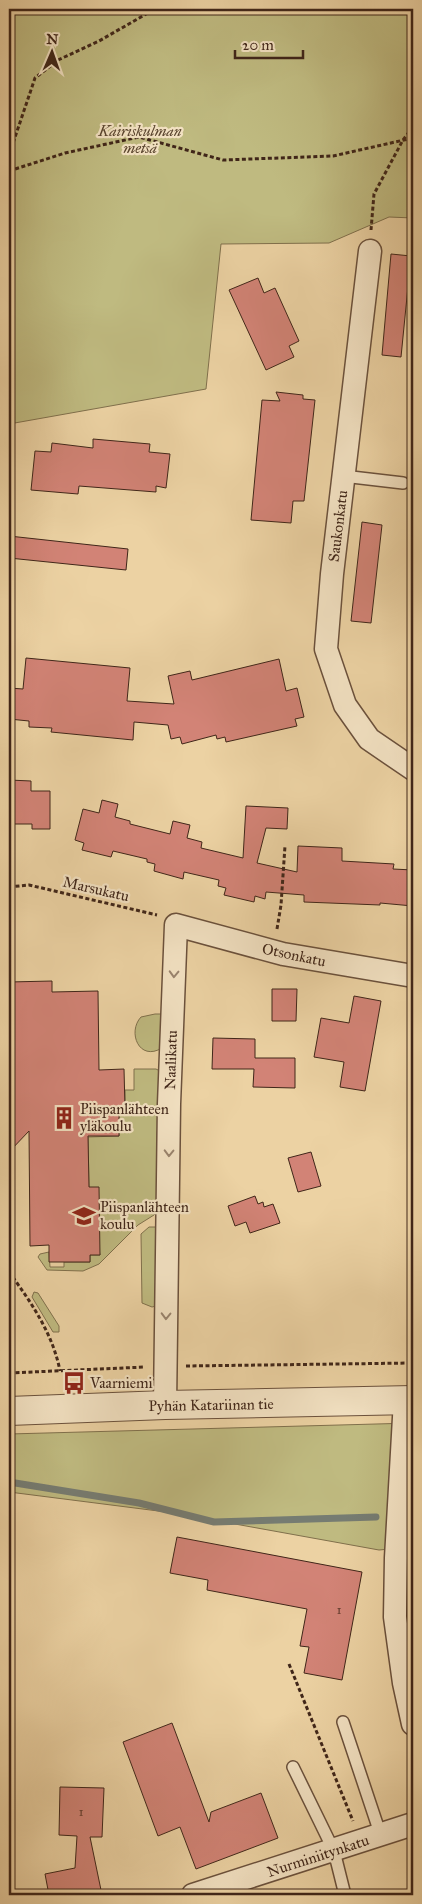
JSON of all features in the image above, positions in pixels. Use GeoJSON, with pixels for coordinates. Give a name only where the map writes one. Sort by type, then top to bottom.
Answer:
{"type":"FeatureCollection","features":[{"type":"Feature","properties":{"kind":"street","name":"Saukonkatu"},"geometry":{"type":"LineString","coordinates":[[370,251],[332,574],[326,649],[345,705],[369,739],[413,769]]}},
{"type":"Feature","properties":{"kind":"street","name":"Otsonkatu"},"geometry":{"type":"LineString","coordinates":[[176,925],[272,951],[413,976]]}},
{"type":"Feature","properties":{"kind":"street","name":"Naalikatu"},"geometry":{"type":"LineString","coordinates":[[165,1405],[169,1104],[176,925]]}},
{"type":"Feature","properties":{"kind":"street","name":"Pyhän Katariinan tie"},"geometry":{"type":"LineString","coordinates":[[9,1411],[165,1405],[409,1400]]}},
{"type":"Feature","properties":{"kind":"street"},"geometry":{"type":"LineString","coordinates":[[409,1400],[396,1558],[395,1617],[406,1653],[413,1724]]}},
{"type":"Feature","properties":{"kind":"street","name":"Nurminiitynkatu"},"geometry":{"type":"LineString","coordinates":[[193,1895],[413,1824]]}},
{"type":"Feature","properties":{"kind":"lane"},"geometry":{"type":"LineString","coordinates":[[344,476],[403,483]]}},
{"type":"Feature","properties":{"kind":"lane"},"geometry":{"type":"LineString","coordinates":[[343,1722],[371,1839]]}},
{"type":"Feature","properties":{"kind":"lane"},"geometry":{"type":"LineString","coordinates":[[293,1767],[334,1851],[345,1895]]}},
{"type":"Feature","properties":{"kind":"path"},"geometry":{"type":"LineString","coordinates":[[9,155],[35,78],[58,60],[99,41],[156,9]]}},
{"type":"Feature","properties":{"kind":"path"},"geometry":{"type":"LineString","coordinates":[[370,251],[374,194],[403,140],[413,127]]}},
{"type":"Feature","properties":{"kind":"path"},"geometry":{"type":"LineString","coordinates":[[9,172],[65,153],[139,137],[223,160],[333,156],[413,138]]}},
{"type":"Feature","properties":{"kind":"path"},"geometry":{"type":"LineString","coordinates":[[272,951],[281,905],[285,846]]}},
{"type":"Feature","properties":{"kind":"path","name":"Marsukatu"},"geometry":{"type":"LineString","coordinates":[[9,887],[29,885],[57,891],[156,914],[176,925]]}},
{"type":"Feature","properties":{"kind":"path"},"geometry":{"type":"LineString","coordinates":[[9,1272],[50,1335],[60,1371]]}},
{"type":"Feature","properties":{"kind":"path"},"geometry":{"type":"LineString","coordinates":[[9,1373],[166,1367],[413,1363]]}},
{"type":"Feature","properties":{"kind":"path"},"geometry":{"type":"LineString","coordinates":[[289,1664],[371,1839]]}},
{"type":"Feature","properties":{"kind":"green space","name":"Kairiskulman metsä"},"geometry":{"type":"Polygon","coordinates":[[[9,9],[413,9],[413,218],[389,217],[329,243],[221,244],[206,389],[9,424],[9,9]]]}},
{"type":"Feature","properties":{"kind":"green space"},"geometry":{"type":"Polygon","coordinates":[[[161,1014],[162,1048],[147,1051],[138,1043],[135,1037],[135,1030],[141,1017],[161,1014]]]}},
{"type":"Feature","properties":{"kind":"green space"},"geometry":{"type":"Polygon","coordinates":[[[134,1069],[156,1069],[160,1071],[160,1113],[157,1134],[157,1211],[138,1225],[99,1264],[83,1271],[47,1270],[38,1257],[40,1254],[49,1252],[50,1267],[64,1267],[64,1262],[90,1262],[90,1255],[100,1255],[89,1187],[88,1137],[119,1136],[119,1108],[125,1108],[125,1090],[134,1090],[134,1069]]]}},
{"type":"Feature","properties":{"kind":"green space"},"geometry":{"type":"Polygon","coordinates":[[[149,1227],[156,1227],[157,1229],[156,1306],[152,1307],[142,1303],[141,1234],[149,1227]]]}},
{"type":"Feature","properties":{"kind":"green space"},"geometry":{"type":"Polygon","coordinates":[[[34,1292],[38,1293],[59,1326],[59,1332],[53,1332],[32,1297],[34,1292]]]}},
{"type":"Feature","properties":{"kind":"green space"},"geometry":{"type":"Polygon","coordinates":[[[413,1423],[413,1547],[379,1550],[174,1513],[9,1492],[9,1434],[413,1423]]]}},
{"type":"Feature","properties":{"kind":"building"},"geometry":{"type":"Polygon","coordinates":[[[391,254],[411,256],[401,357],[382,355],[391,254]]]}},
{"type":"Feature","properties":{"kind":"building"},"geometry":{"type":"Polygon","coordinates":[[[258,278],[264,293],[275,288],[299,341],[289,346],[294,357],[266,370],[229,290],[258,278]]]}},
{"type":"Feature","properties":{"kind":"building"},"geometry":{"type":"Polygon","coordinates":[[[276,392],[303,395],[303,399],[315,400],[304,501],[293,501],[291,523],[251,520],[262,400],[280,401],[276,392]]]}},
{"type":"Feature","properties":{"kind":"building"},"geometry":{"type":"Polygon","coordinates":[[[93,439],[150,444],[149,452],[170,454],[166,488],[156,486],[156,492],[79,486],[78,494],[31,490],[35,451],[51,452],[52,443],[93,448],[93,439]]]}},
{"type":"Feature","properties":{"kind":"building"},"geometry":{"type":"Polygon","coordinates":[[[362,522],[382,525],[371,623],[351,621],[362,522]]]}},
{"type":"Feature","properties":{"kind":"building"},"geometry":{"type":"Polygon","coordinates":[[[9,536],[128,549],[126,570],[9,558],[9,536]]]}},
{"type":"Feature","properties":{"kind":"building"},"geometry":{"type":"Polygon","coordinates":[[[26,658],[130,668],[127,701],[174,704],[168,676],[190,671],[192,680],[279,659],[286,691],[297,688],[304,717],[295,719],[297,726],[226,742],[225,737],[217,739],[216,735],[182,744],[180,737],[171,739],[168,725],[134,722],[133,740],[51,732],[52,728],[29,727],[29,721],[9,719],[9,688],[23,689],[26,658]]]}},
{"type":"Feature","properties":{"kind":"building"},"geometry":{"type":"Polygon","coordinates":[[[9,780],[31,781],[31,791],[50,791],[50,829],[32,829],[32,824],[9,824],[9,780]]]}},
{"type":"Feature","properties":{"kind":"building"},"geometry":{"type":"Polygon","coordinates":[[[102,800],[118,804],[115,817],[130,821],[130,824],[170,834],[173,821],[190,825],[187,838],[202,842],[201,848],[243,858],[246,806],[288,808],[287,829],[266,828],[257,863],[297,872],[298,846],[342,848],[342,861],[394,864],[393,869],[413,870],[413,906],[380,903],[380,905],[304,902],[304,895],[266,892],[265,899],[255,896],[254,902],[224,895],[226,888],[218,886],[219,880],[184,872],[183,879],[154,871],[155,864],[147,862],[147,859],[113,851],[111,857],[82,850],[84,843],[75,840],[83,809],[99,813],[102,800]]]}},
{"type":"Feature","properties":{"kind":"building","name":"Piispanlähteen yläkoulu"},"geometry":{"type":"Polygon","coordinates":[[[52,981],[52,992],[98,991],[99,1070],[124,1069],[125,1108],[119,1108],[119,1136],[88,1136],[89,1187],[99,1187],[100,1255],[90,1255],[90,1262],[49,1262],[49,1245],[30,1246],[29,1131],[9,1152],[9,982],[52,981]]]}},
{"type":"Feature","properties":{"kind":"building"},"geometry":{"type":"Polygon","coordinates":[[[272,989],[297,989],[296,1021],[272,1021],[272,989]]]}},
{"type":"Feature","properties":{"kind":"building"},"geometry":{"type":"Polygon","coordinates":[[[354,996],[381,1001],[365,1091],[340,1087],[344,1062],[314,1057],[321,1018],[349,1023],[354,996]]]}},
{"type":"Feature","properties":{"kind":"building"},"geometry":{"type":"Polygon","coordinates":[[[213,1038],[255,1039],[255,1058],[295,1058],[295,1088],[253,1087],[254,1069],[212,1069],[213,1038]]]}},
{"type":"Feature","properties":{"kind":"building"},"geometry":{"type":"Polygon","coordinates":[[[311,1152],[321,1186],[298,1192],[288,1158],[311,1152]]]}},
{"type":"Feature","properties":{"kind":"building"},"geometry":{"type":"Polygon","coordinates":[[[255,1196],[258,1204],[263,1202],[264,1207],[273,1204],[280,1223],[250,1233],[246,1222],[235,1226],[228,1206],[255,1196]]]}},
{"type":"Feature","properties":{"kind":"building"},"geometry":{"type":"Polygon","coordinates":[[[177,1537],[362,1572],[342,1680],[304,1673],[309,1647],[300,1646],[307,1609],[207,1590],[208,1580],[170,1573],[177,1537]]]}},
{"type":"Feature","properties":{"kind":"building"},"geometry":{"type":"Polygon","coordinates":[[[172,1723],[209,1822],[211,1812],[261,1793],[278,1838],[196,1869],[180,1827],[158,1836],[123,1742],[172,1723]]]}},
{"type":"Feature","properties":{"kind":"building"},"geometry":{"type":"Polygon","coordinates":[[[60,1787],[104,1788],[102,1837],[90,1837],[101,1890],[72,1895],[49,1895],[45,1874],[75,1868],[77,1836],[59,1835],[60,1787]]]}},
{"type":"Feature","properties":{"kind":"waterway"},"geometry":{"type":"LineString","coordinates":[[9,1482],[139,1503],[214,1522],[376,1517]]}},
{"type":"Feature","properties":{"kind":"place","name":"Piispanlähteen yläkoulu"},"geometry":{"type":"Point","coordinates":[64,1118]}},
{"type":"Feature","properties":{"kind":"place","name":"Piispanlähteen koulu"},"geometry":{"type":"Point","coordinates":[84,1216]}},
{"type":"Feature","properties":{"kind":"place","name":"Vaarniemi"},"geometry":{"type":"Point","coordinates":[74,1383]}}]}
